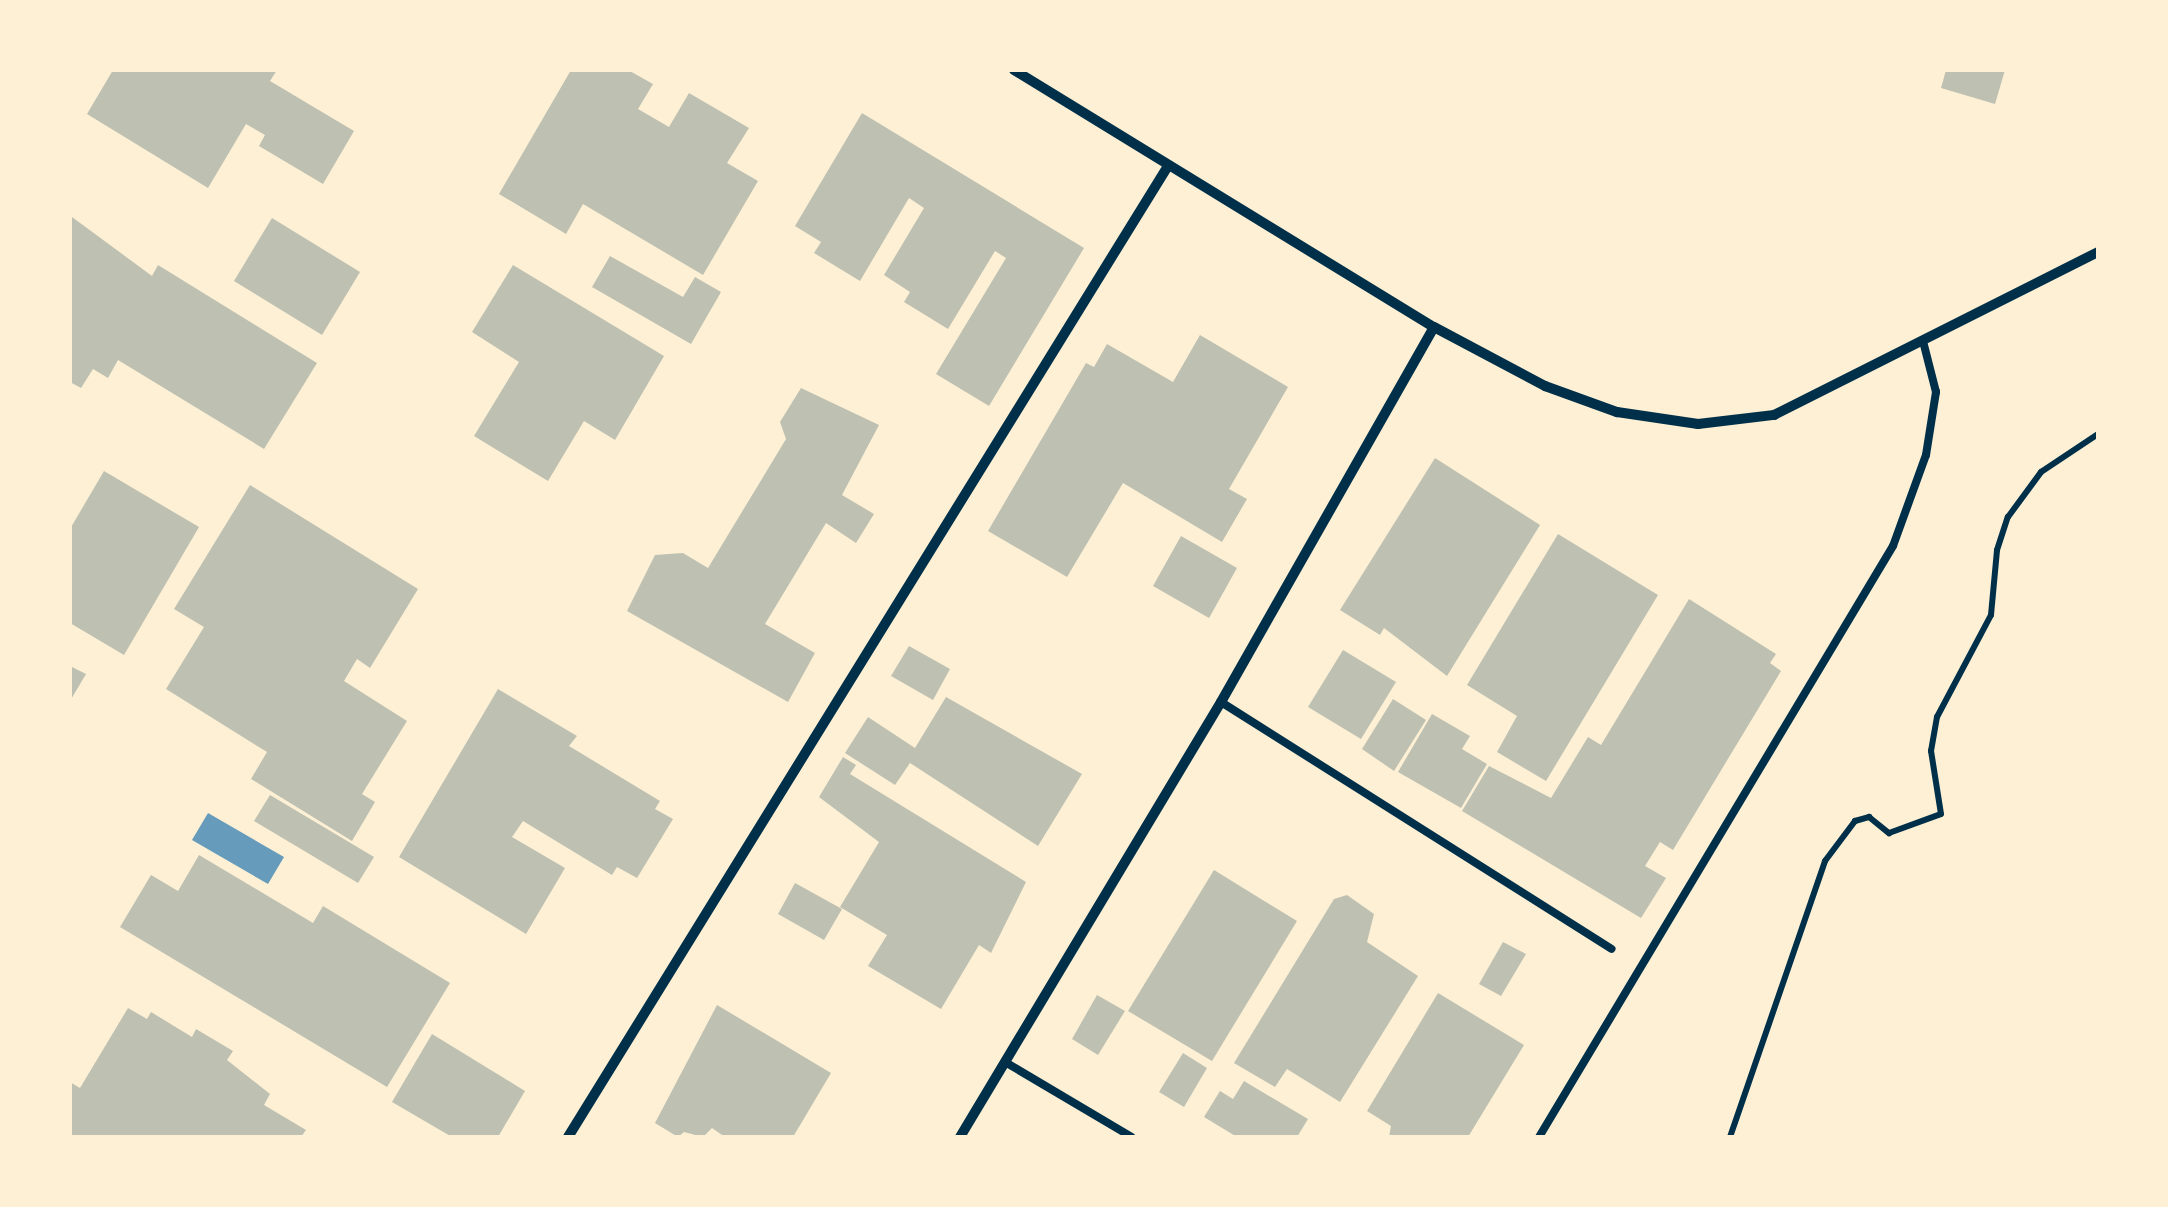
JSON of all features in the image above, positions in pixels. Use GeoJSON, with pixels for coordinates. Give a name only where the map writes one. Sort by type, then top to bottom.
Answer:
{"type":"FeatureCollection","features":[{"type":"Feature","properties":{"kind":"street"},"geometry":{"type":"LineString","coordinates":[[1014,70],[1434,327],[1545,386],[1617,412],[1698,424],[1774,415],[2098,252]]}},
{"type":"Feature","properties":{"kind":"street"},"geometry":{"type":"LineString","coordinates":[[568,1137],[1168,166]]}},
{"type":"Feature","properties":{"kind":"street"},"geometry":{"type":"LineString","coordinates":[[960,1137],[1221,702],[1434,327]]}},
{"type":"Feature","properties":{"kind":"lane"},"geometry":{"type":"LineString","coordinates":[[1539,1137],[1892,546],[1926,455],[1936,392],[1923,340]]}},
{"type":"Feature","properties":{"kind":"lane"},"geometry":{"type":"LineString","coordinates":[[1221,702],[1611,949]]}},
{"type":"Feature","properties":{"kind":"lane"},"geometry":{"type":"LineString","coordinates":[[1005,1062],[1132,1137]]}},
{"type":"Feature","properties":{"kind":"path"},"geometry":{"type":"LineString","coordinates":[[1730,1137],[1825,862],[1855,821],[1869,817],[1888,833],[1941,814],[1931,751],[1937,717],[1991,615],[1997,550],[2008,517],[2041,472],[2098,434]]}},
{"type":"Feature","properties":{"kind":"water"},"geometry":{"type":"Polygon","coordinates":[[[208,813],[284,857],[268,884],[192,840],[208,813]]]}},
{"type":"Feature","properties":{"kind":"building"},"geometry":{"type":"Polygon","coordinates":[[[113,70],[277,70],[270,81],[354,131],[323,184],[259,146],[265,135],[246,124],[208,188],[87,114],[113,70]]]}},
{"type":"Feature","properties":{"kind":"building"},"geometry":{"type":"Polygon","coordinates":[[[571,70],[628,70],[653,84],[638,109],[669,127],[689,93],[749,128],[727,163],[758,181],[703,275],[583,204],[566,234],[499,194],[571,70]]]}},
{"type":"Feature","properties":{"kind":"building"},"geometry":{"type":"Polygon","coordinates":[[[1946,70],[2005,70],[1995,104],[1941,88],[1946,70]]]}},
{"type":"Feature","properties":{"kind":"building"},"geometry":{"type":"Polygon","coordinates":[[[862,113],[1084,248],[989,406],[936,374],[1006,258],[995,251],[948,329],[904,302],[910,292],[884,275],[924,208],[909,198],[860,281],[814,253],[821,242],[795,226],[862,113]]]}},
{"type":"Feature","properties":{"kind":"building"},"geometry":{"type":"Polygon","coordinates":[[[72,217],[152,276],[158,265],[317,363],[264,449],[118,360],[108,378],[93,369],[81,388],[70,382],[72,217]]]}},
{"type":"Feature","properties":{"kind":"building"},"geometry":{"type":"Polygon","coordinates":[[[272,218],[360,272],[322,335],[234,281],[272,218]]]}},
{"type":"Feature","properties":{"kind":"building"},"geometry":{"type":"Polygon","coordinates":[[[610,256],[683,297],[695,277],[721,292],[691,344],[592,287],[610,256]]]}},
{"type":"Feature","properties":{"kind":"building"},"geometry":{"type":"Polygon","coordinates":[[[513,265],[664,356],[615,440],[584,421],[548,481],[474,436],[519,362],[472,332],[513,265]]]}},
{"type":"Feature","properties":{"kind":"building"},"geometry":{"type":"Polygon","coordinates":[[[1200,335],[1288,387],[1229,489],[1247,499],[1222,542],[1123,483],[1067,577],[988,531],[1086,363],[1094,367],[1107,344],[1173,382],[1200,335]]]}},
{"type":"Feature","properties":{"kind":"building"},"geometry":{"type":"Polygon","coordinates":[[[801,388],[879,425],[842,495],[874,514],[856,543],[826,523],[765,624],[815,653],[788,702],[627,611],[655,555],[683,553],[708,568],[786,439],[780,422],[801,388]]]}},
{"type":"Feature","properties":{"kind":"building"},"geometry":{"type":"Polygon","coordinates":[[[1435,458],[1540,525],[1447,676],[1384,628],[1380,635],[1340,610],[1435,458]]]}},
{"type":"Feature","properties":{"kind":"building"},"geometry":{"type":"Polygon","coordinates":[[[104,471],[199,527],[124,655],[70,623],[70,529],[104,471]]]}},
{"type":"Feature","properties":{"kind":"building"},"geometry":{"type":"Polygon","coordinates":[[[250,485],[418,589],[370,668],[357,659],[344,681],[407,721],[362,794],[375,802],[352,841],[251,779],[267,752],[166,689],[204,627],[174,609],[250,485]]]}},
{"type":"Feature","properties":{"kind":"building"},"geometry":{"type":"Polygon","coordinates":[[[1558,534],[1658,595],[1546,781],[1497,752],[1517,716],[1467,685],[1558,534]]]}},
{"type":"Feature","properties":{"kind":"building"},"geometry":{"type":"Polygon","coordinates":[[[1181,536],[1237,568],[1209,618],[1153,586],[1181,536]]]}},
{"type":"Feature","properties":{"kind":"building"},"geometry":{"type":"Polygon","coordinates":[[[1689,599],[1776,654],[1770,663],[1781,671],[1673,850],[1660,842],[1645,866],[1666,878],[1641,918],[1462,811],[1489,766],[1551,798],[1588,737],[1601,745],[1689,599]]]}},
{"type":"Feature","properties":{"kind":"building"},"geometry":{"type":"Polygon","coordinates":[[[909,646],[950,669],[933,700],[891,676],[909,646]]]}},
{"type":"Feature","properties":{"kind":"building"},"geometry":{"type":"Polygon","coordinates":[[[1343,650],[1396,682],[1361,739],[1308,707],[1343,650]]]}},
{"type":"Feature","properties":{"kind":"building"},"geometry":{"type":"Polygon","coordinates":[[[70,666],[86,674],[70,701],[70,666]]]}},
{"type":"Feature","properties":{"kind":"building"},"geometry":{"type":"Polygon","coordinates":[[[498,689],[577,736],[569,746],[660,801],[655,809],[673,819],[637,878],[617,867],[612,875],[523,821],[512,837],[565,868],[526,934],[399,857],[498,689]]]}},
{"type":"Feature","properties":{"kind":"building"},"geometry":{"type":"Polygon","coordinates":[[[946,697],[1082,774],[1038,846],[910,763],[895,785],[845,753],[868,717],[915,748],[946,697]]]}},
{"type":"Feature","properties":{"kind":"building"},"geometry":{"type":"Polygon","coordinates":[[[1393,699],[1426,720],[1394,771],[1362,749],[1393,699]]]}},
{"type":"Feature","properties":{"kind":"building"},"geometry":{"type":"Polygon","coordinates":[[[1432,714],[1470,736],[1462,749],[1487,764],[1461,808],[1398,772],[1432,714]]]}},
{"type":"Feature","properties":{"kind":"building"},"geometry":{"type":"Polygon","coordinates":[[[843,757],[856,765],[850,774],[1026,882],[991,953],[979,945],[941,1009],[868,966],[887,935],[840,907],[879,842],[819,797],[843,757]]]}},
{"type":"Feature","properties":{"kind":"building"},"geometry":{"type":"Polygon","coordinates":[[[270,795],[374,857],[358,883],[254,821],[270,795]]]}},
{"type":"Feature","properties":{"kind":"building"},"geometry":{"type":"Polygon","coordinates":[[[199,855],[313,923],[323,906],[450,983],[387,1087],[120,927],[151,875],[178,891],[199,855]]]}},
{"type":"Feature","properties":{"kind":"building"},"geometry":{"type":"Polygon","coordinates":[[[1214,870],[1297,921],[1212,1061],[1128,1011],[1214,870]]]}},
{"type":"Feature","properties":{"kind":"building"},"geometry":{"type":"Polygon","coordinates":[[[795,883],[842,909],[824,940],[778,914],[795,883]]]}},
{"type":"Feature","properties":{"kind":"building"},"geometry":{"type":"Polygon","coordinates":[[[1347,895],[1374,914],[1367,942],[1418,976],[1340,1102],[1287,1069],[1275,1087],[1234,1063],[1334,899],[1347,895]]]}},
{"type":"Feature","properties":{"kind":"building"},"geometry":{"type":"Polygon","coordinates":[[[1503,942],[1526,954],[1501,996],[1479,984],[1503,942]]]}},
{"type":"Feature","properties":{"kind":"building"},"geometry":{"type":"Polygon","coordinates":[[[1438,993],[1524,1045],[1468,1137],[1389,1137],[1391,1126],[1367,1111],[1438,993]]]}},
{"type":"Feature","properties":{"kind":"building"},"geometry":{"type":"Polygon","coordinates":[[[1097,995],[1125,1011],[1098,1055],[1072,1039],[1097,995]]]}},
{"type":"Feature","properties":{"kind":"building"},"geometry":{"type":"Polygon","coordinates":[[[717,1005],[831,1073],[793,1137],[725,1137],[712,1128],[703,1137],[684,1132],[678,1137],[655,1123],[717,1005]]]}},
{"type":"Feature","properties":{"kind":"building"},"geometry":{"type":"Polygon","coordinates":[[[128,1008],[147,1019],[151,1012],[192,1037],[196,1029],[233,1051],[227,1060],[270,1094],[264,1105],[306,1130],[301,1137],[70,1137],[70,1082],[80,1088],[128,1008]]]}},
{"type":"Feature","properties":{"kind":"building"},"geometry":{"type":"Polygon","coordinates":[[[432,1034],[525,1091],[498,1137],[452,1137],[392,1102],[432,1034]]]}},
{"type":"Feature","properties":{"kind":"building"},"geometry":{"type":"Polygon","coordinates":[[[1183,1053],[1207,1068],[1184,1107],[1159,1092],[1183,1053]]]}},
{"type":"Feature","properties":{"kind":"building"},"geometry":{"type":"Polygon","coordinates":[[[1244,1081],[1308,1119],[1297,1137],[1237,1137],[1204,1117],[1220,1091],[1233,1099],[1244,1081]]]}}]}
